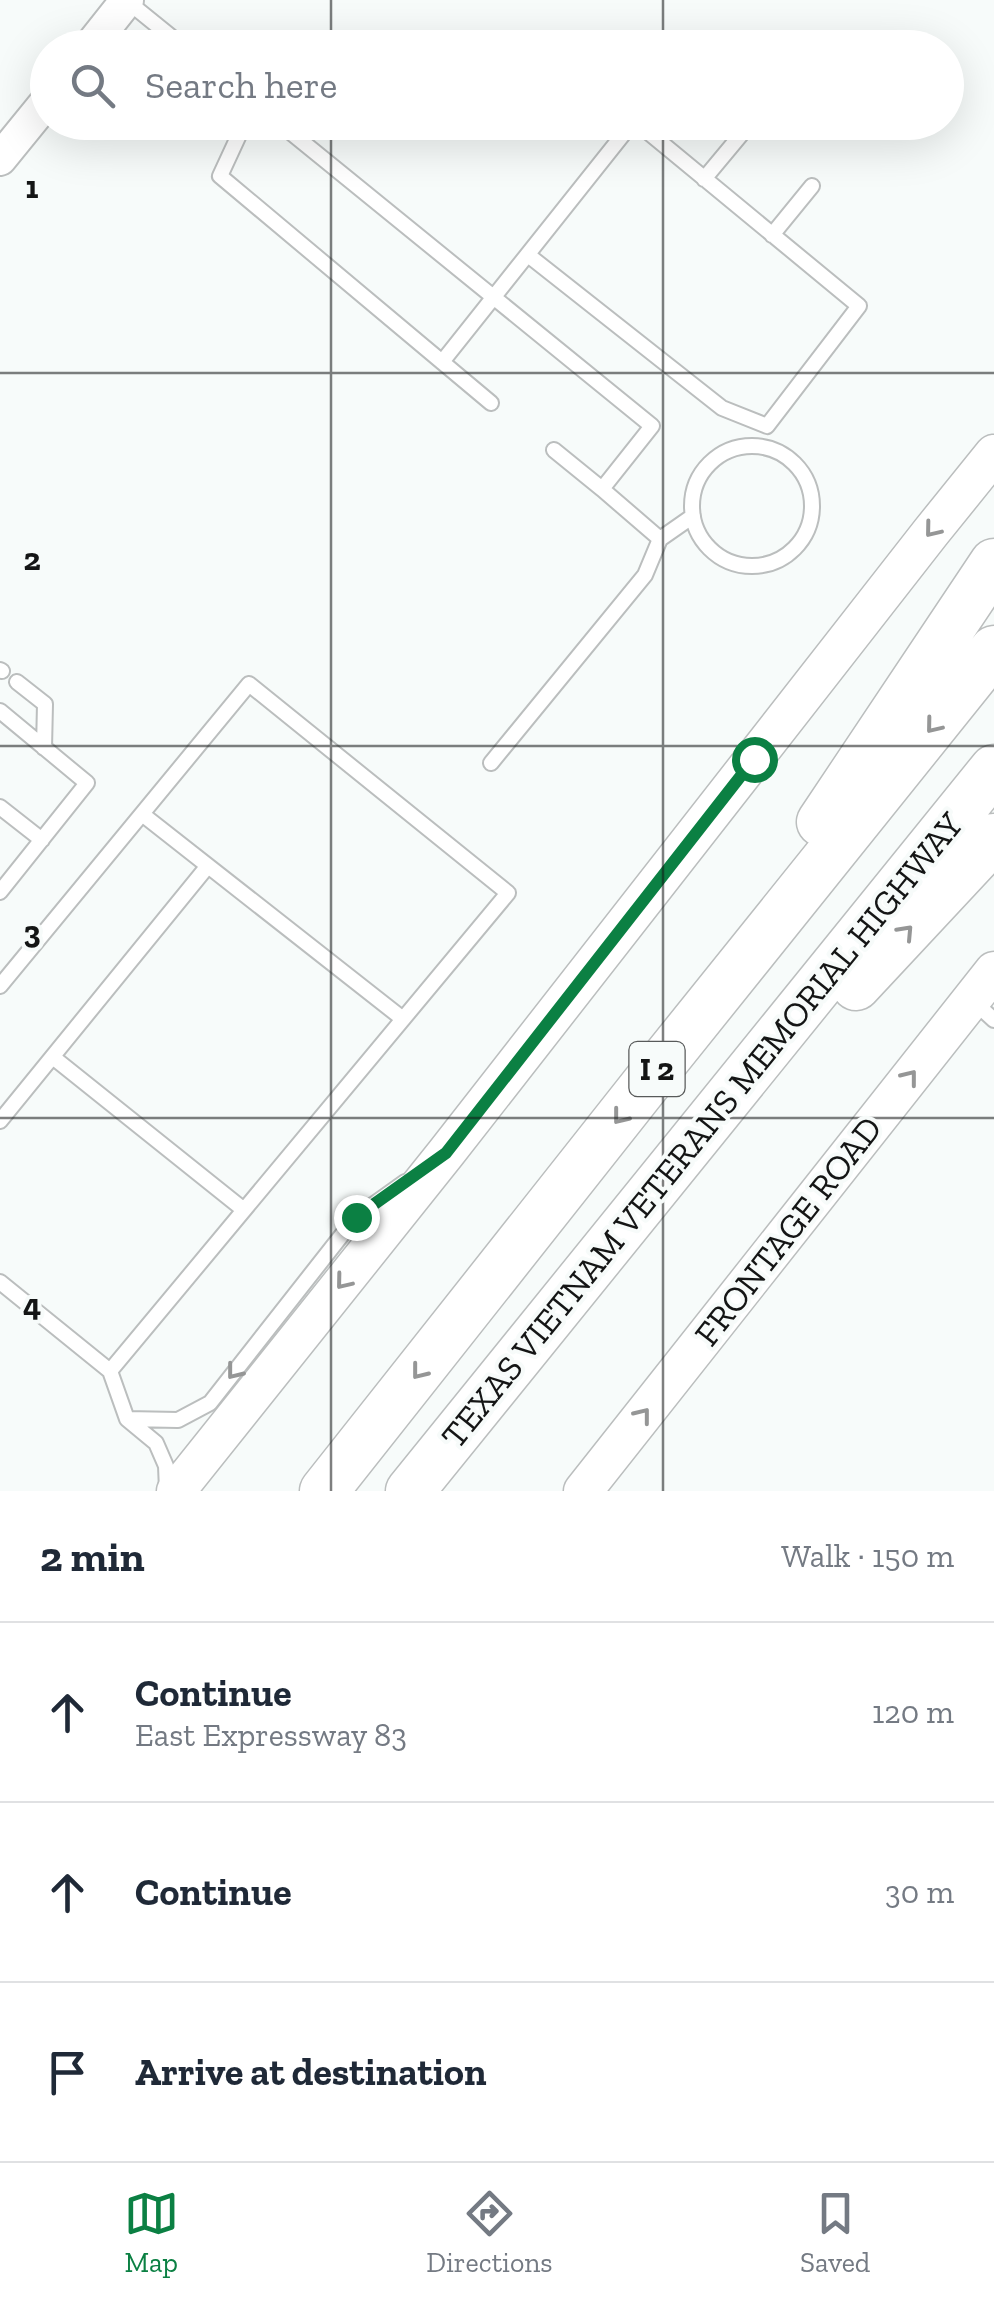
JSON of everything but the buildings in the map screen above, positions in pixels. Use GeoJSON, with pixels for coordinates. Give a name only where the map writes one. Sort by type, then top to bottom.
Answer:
{"type":"FeatureCollection","features":[{"type":"Feature","properties":{"kind":"highway"},"geometry":{"type":"LineString","coordinates":[[660,1066],[994,563]]}},
{"type":"Feature","properties":{"kind":"highway","name":"TEXAS VIETNAM VETERANS MEMORIAL HIGHWAY"},"geometry":{"type":"LineString","coordinates":[[324,1491],[994,650]]}},
{"type":"Feature","properties":{"kind":"highway","name":"TEXAS VIETNAM VETERANS MEMORIAL HIGHWAY"},"geometry":{"type":"LineString","coordinates":[[410,1491],[994,769]]}},
{"type":"Feature","properties":{"kind":"highway"},"geometry":{"type":"LineString","coordinates":[[577,1284],[994,838]]}},
{"type":"Feature","properties":{"kind":"main road"},"geometry":{"type":"LineString","coordinates":[[176,1491],[994,454]]}},
{"type":"Feature","properties":{"kind":"main road","name":"FRONTAGE ROAD"},"geometry":{"type":"LineString","coordinates":[[582,1491],[987,997]]}},
{"type":"Feature","properties":{"kind":"street"},"geometry":{"type":"LineString","coordinates":[[103,30],[127,0]]}},
{"type":"Feature","properties":{"kind":"street"},"geometry":{"type":"LineString","coordinates":[[0,160],[30,122]]}},
{"type":"Feature","properties":{"kind":"lane"},"geometry":{"type":"LineString","coordinates":[[127,0],[163,30]]}},
{"type":"Feature","properties":{"kind":"lane"},"geometry":{"type":"LineString","coordinates":[[237,140],[220,176],[491,404]]}},
{"type":"Feature","properties":{"kind":"lane"},"geometry":{"type":"LineString","coordinates":[[300,140],[652,426],[602,489]]}},
{"type":"Feature","properties":{"kind":"lane"},"geometry":{"type":"LineString","coordinates":[[442,362],[620,140]]}},
{"type":"Feature","properties":{"kind":"lane"},"geometry":{"type":"LineString","coordinates":[[656,140],[859,306],[767,426],[762,447]]}},
{"type":"Feature","properties":{"kind":"lane"},"geometry":{"type":"LineString","coordinates":[[704,178],[736,140]]}},
{"type":"Feature","properties":{"kind":"lane"},"geometry":{"type":"LineString","coordinates":[[772,235],[812,186]]}},
{"type":"Feature","properties":{"kind":"lane"},"geometry":{"type":"LineString","coordinates":[[528,254],[722,408],[767,426]]}},
{"type":"Feature","properties":{"kind":"lane"},"geometry":{"type":"LineString","coordinates":[[746,446],[784,455],[808,484],[812,504],[810,523],[802,541],[787,556],[769,564],[729,562],[712,551],[700,536],[693,516],[699,478],[711,463],[746,446]]}},
{"type":"Feature","properties":{"kind":"lane"},"geometry":{"type":"LineString","coordinates":[[554,450],[660,539]]}},
{"type":"Feature","properties":{"kind":"lane"},"geometry":{"type":"LineString","coordinates":[[491,763],[646,574],[660,539],[693,516]]}},
{"type":"Feature","properties":{"kind":"lane"},"geometry":{"type":"LineString","coordinates":[[17,682],[45,704],[44,748]]}},
{"type":"Feature","properties":{"kind":"lane"},"geometry":{"type":"LineString","coordinates":[[0,986],[249,684],[508,892],[110,1371]]}},
{"type":"Feature","properties":{"kind":"lane"},"geometry":{"type":"LineString","coordinates":[[0,712],[87,782],[0,892]]}},
{"type":"Feature","properties":{"kind":"lane"},"geometry":{"type":"LineString","coordinates":[[0,807],[42,840]]}},
{"type":"Feature","properties":{"kind":"lane"},"geometry":{"type":"LineString","coordinates":[[142,814],[402,1020]]}},
{"type":"Feature","properties":{"kind":"lane"},"geometry":{"type":"LineString","coordinates":[[0,1121],[207,867]]}},
{"type":"Feature","properties":{"kind":"lane"},"geometry":{"type":"LineString","coordinates":[[54,1058],[244,1210]]}},
{"type":"Feature","properties":{"kind":"lane"},"geometry":{"type":"LineString","coordinates":[[127,1419],[178,1420],[210,1403],[356,1217],[446,1153]]}},
{"type":"Feature","properties":{"kind":"lane"},"geometry":{"type":"LineString","coordinates":[[0,1282],[110,1371],[127,1419],[156,1443],[166,1466],[168,1491]]}},
{"type":"Feature","properties":{"kind":"route"},"geometry":{"type":"LineString","coordinates":[[356,1217],[446,1153],[754,759]]}}]}
